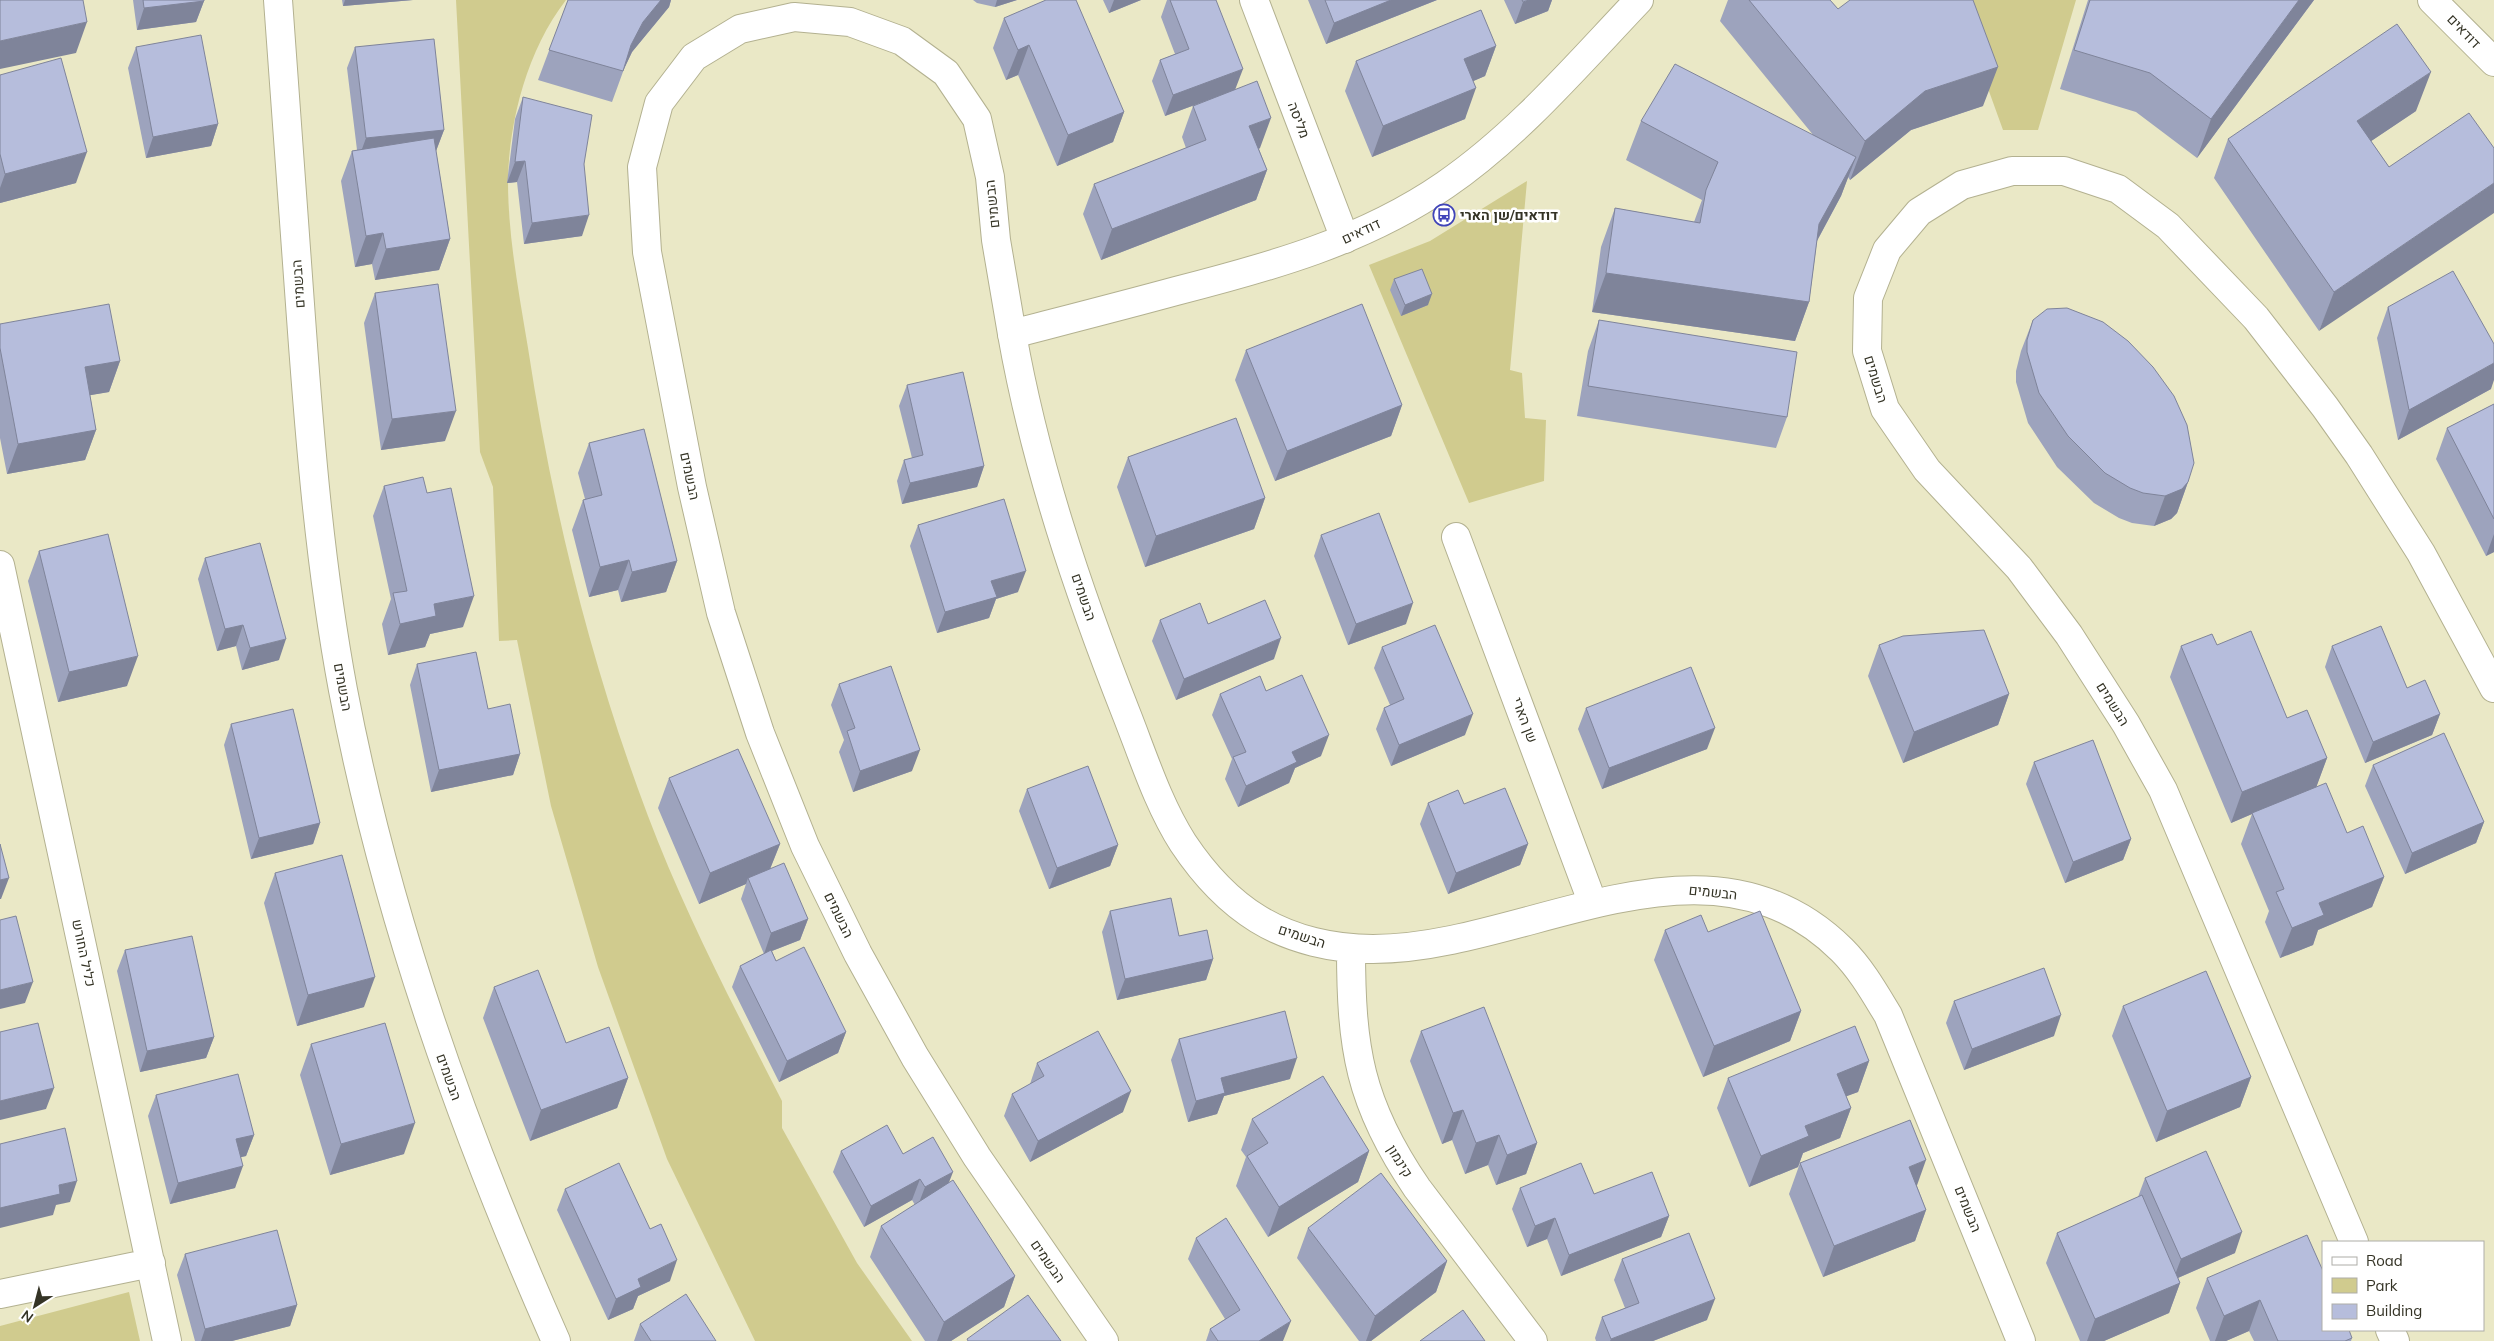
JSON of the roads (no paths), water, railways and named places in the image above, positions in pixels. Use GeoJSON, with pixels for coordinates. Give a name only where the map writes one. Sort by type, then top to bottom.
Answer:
{"type":"FeatureCollection","features":[{"type":"Feature","properties":{"kind":"street","name":"הבשמים"},"geometry":{"type":"LineString","coordinates":[[278,0],[316,513],[331,621],[360,771],[384,871],[411,965],[443,1062],[480,1162],[556,1341]]}},
{"type":"Feature","properties":{"kind":"street","name":"מליסה"},"geometry":{"type":"LineString","coordinates":[[1254,0],[1345,239]]}},
{"type":"Feature","properties":{"kind":"street","name":"דודאים"},"geometry":{"type":"LineString","coordinates":[[1012,334],[1287,261],[1345,239],[1393,216],[1445,185],[1496,146],[1545,99],[1639,0]]}},
{"type":"Feature","properties":{"kind":"street","name":"דודאים"},"geometry":{"type":"LineString","coordinates":[[2432,0],[2494,62]]}},
{"type":"Feature","properties":{"kind":"street","name":"הבשמים"},"geometry":{"type":"LineString","coordinates":[[1104,1341],[977,1157],[914,1057],[858,954],[806,846],[760,732],[717,594],[692,487],[647,252],[642,167],[659,103],[694,57],[740,29],[794,17],[850,22],[902,41],[946,74],[978,119],[990,177],[999,259],[1012,334],[1034,434],[1071,561],[1121,701],[1161,799],[1181,839],[1210,879],[1230,899],[1259,920],[1290,935],[1323,944],[1351,948],[1395,949],[1433,945],[1471,937],[1638,893],[1679,889],[1718,890],[1754,897],[1786,910],[1816,927],[1843,951],[1867,980],[1888,1015],[2021,1341]]}},
{"type":"Feature","properties":{"kind":"street","name":"הבשמים"},"geometry":{"type":"LineString","coordinates":[[2354,1241],[2167,800],[2148,761],[2084,658],[2030,584],[1927,470],[1885,409],[1867,351],[1868,298],[1887,250],[1920,212],[1962,185],[2012,171],[2064,171],[2118,189],[2168,226],[2256,318],[2326,407],[2391,503],[2450,603],[2494,688]]}},
{"type":"Feature","properties":{"kind":"street","name":"שן הארי"},"geometry":{"type":"LineString","coordinates":[[1456,537],[1593,904]]}},
{"type":"Feature","properties":{"kind":"street","name":"כליל החורש"},"geometry":{"type":"LineString","coordinates":[[0,565],[167,1341]]}},
{"type":"Feature","properties":{"kind":"street","name":"קינמון"},"geometry":{"type":"LineString","coordinates":[[1351,948],[1355,1040],[1364,1087],[1374,1112],[1394,1153],[1417,1188],[1532,1341]]}},
{"type":"Feature","properties":{"kind":"street"},"geometry":{"type":"LineString","coordinates":[[0,1294],[151,1263]]}},
{"type":"Feature","properties":{"kind":"place","name":"דודאים/שן הארי"},"geometry":{"type":"Point","coordinates":[1444,215]}}]}
